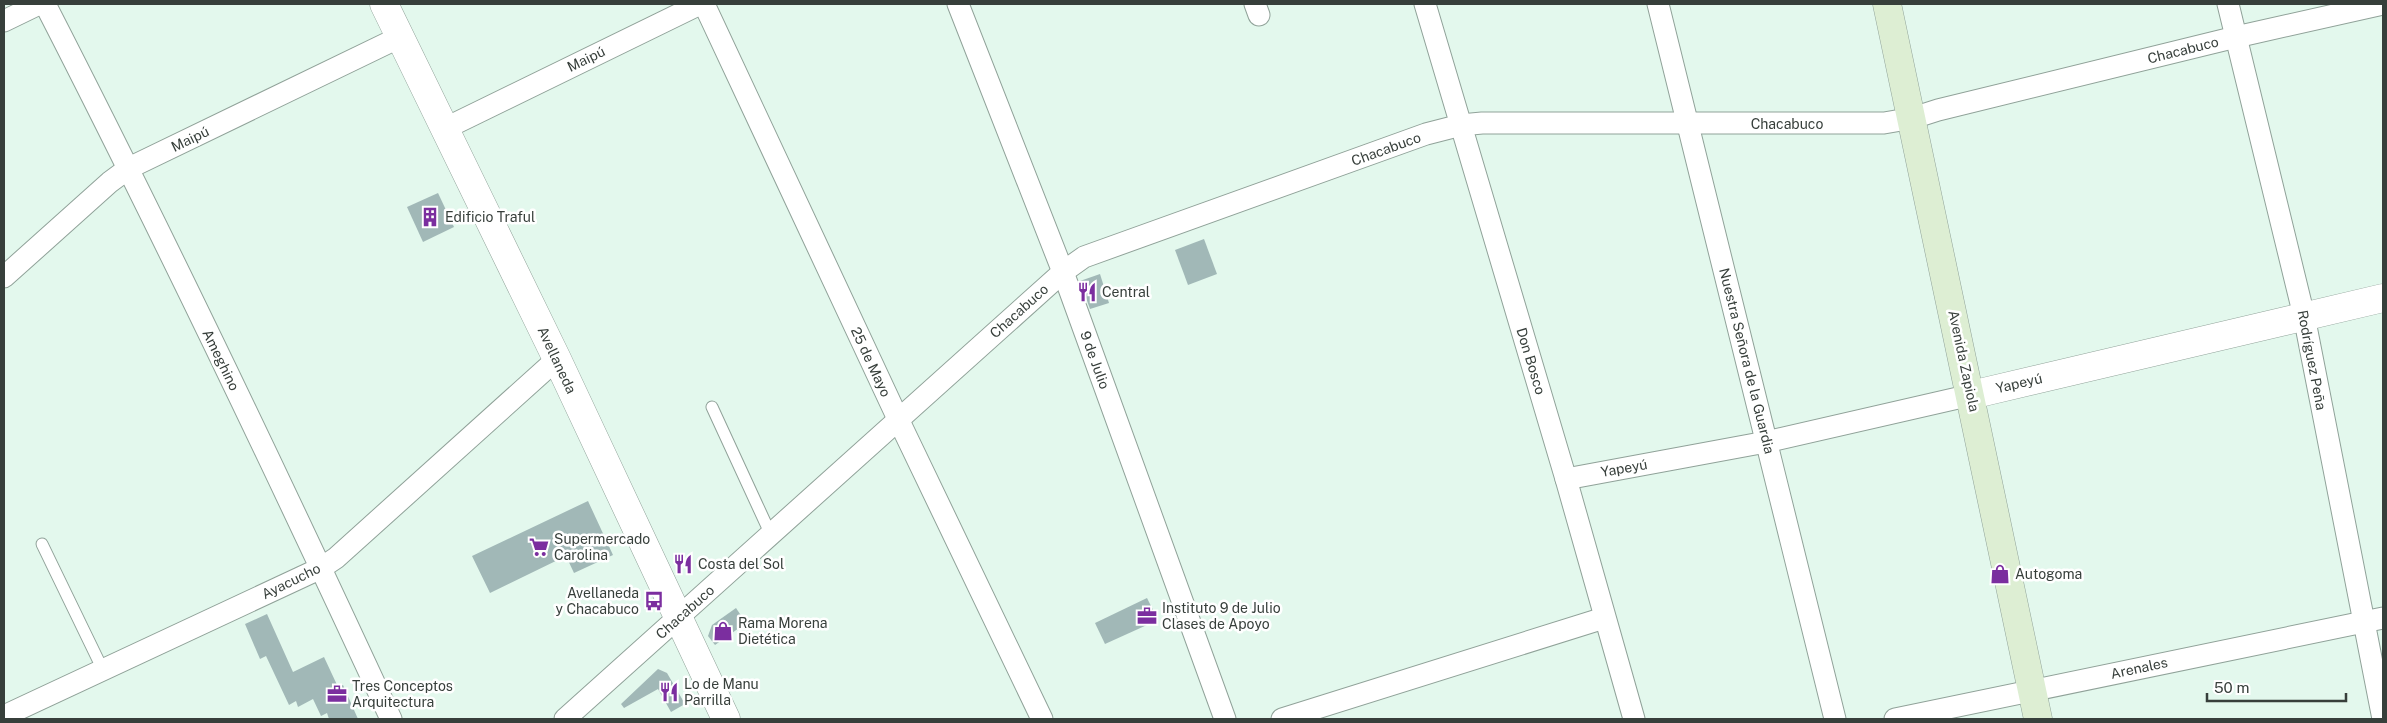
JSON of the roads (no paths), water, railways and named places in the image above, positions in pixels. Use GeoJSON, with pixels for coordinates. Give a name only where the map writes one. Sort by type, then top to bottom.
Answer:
{"type":"FeatureCollection","features":[{"type":"Feature","properties":{"kind":"main road","name":"Avenida Zapiola"},"geometry":{"type":"LineString","coordinates":[[1887,4],[1913,118],[2038,719]]}},
{"type":"Feature","properties":{"kind":"street"},"geometry":{"type":"LineString","coordinates":[[4,21],[39,4]]}},
{"type":"Feature","properties":{"kind":"street","name":"Ameghino"},"geometry":{"type":"LineString","coordinates":[[45,4],[129,168],[321,568],[391,719]]}},
{"type":"Feature","properties":{"kind":"street","name":"Avellaneda"},"geometry":{"type":"LineString","coordinates":[[384,4],[557,359],[726,719]]}},
{"type":"Feature","properties":{"kind":"street","name":"Maipú"},"geometry":{"type":"LineString","coordinates":[[446,128],[700,4]]}},
{"type":"Feature","properties":{"kind":"street","name":"25 de Mayo"},"geometry":{"type":"LineString","coordinates":[[704,4],[899,421],[1042,719]]}},
{"type":"Feature","properties":{"kind":"street","name":"9 de Julio"},"geometry":{"type":"LineString","coordinates":[[958,4],[1063,272],[1225,719]]}},
{"type":"Feature","properties":{"kind":"street","name":"Don Bosco"},"geometry":{"type":"LineString","coordinates":[[1425,4],[1566,479],[1634,719]]}},
{"type":"Feature","properties":{"kind":"street","name":"Nuestra Señora de la Guardia"},"geometry":{"type":"LineString","coordinates":[[1658,4],[1835,719]]}},
{"type":"Feature","properties":{"kind":"street","name":"Rodríguez Peña"},"geometry":{"type":"LineString","coordinates":[[2228,4],[2304,316],[2374,620],[2383,719]]}},
{"type":"Feature","properties":{"kind":"street","name":"Chacabuco"},"geometry":{"type":"LineString","coordinates":[[565,719],[1063,272],[1084,257],[1426,134],[1460,125],[1482,123],[1884,123],[1913,118],[1938,110],[2236,37],[2383,4]]}},
{"type":"Feature","properties":{"kind":"street","name":"Maipú"},"geometry":{"type":"LineString","coordinates":[[4,277],[110,182],[129,168],[400,37]]}},
{"type":"Feature","properties":{"kind":"street","name":"Yapeyú"},"geometry":{"type":"LineString","coordinates":[[1566,479],[1766,442],[2383,298]]}},
{"type":"Feature","properties":{"kind":"street","name":"Ayacucho"},"geometry":{"type":"LineString","coordinates":[[4,716],[321,568],[336,558],[557,359]]}},
{"type":"Feature","properties":{"kind":"street"},"geometry":{"type":"LineString","coordinates":[[1282,719],[1604,618]]}},
{"type":"Feature","properties":{"kind":"street","name":"Arenales"},"geometry":{"type":"LineString","coordinates":[[1895,719],[2374,620]]}},
{"type":"Feature","properties":{"kind":"lane"},"geometry":{"type":"LineString","coordinates":[[712,407],[772,535]]}},
{"type":"Feature","properties":{"kind":"lane"},"geometry":{"type":"LineString","coordinates":[[42,544],[103,670]]}},
{"type":"Feature","properties":{"kind":"place","name":"Edificio Traful"},"geometry":{"type":"Point","coordinates":[430,217]}},
{"type":"Feature","properties":{"kind":"place","name":"Central"},"geometry":{"type":"Point","coordinates":[1087,292]}},
{"type":"Feature","properties":{"kind":"place","name":"Supermercado Carolina"},"geometry":{"type":"Point","coordinates":[539,547]}},
{"type":"Feature","properties":{"kind":"place","name":"Costa del Sol"},"geometry":{"type":"Point","coordinates":[683,564]}},
{"type":"Feature","properties":{"kind":"place","name":"Autogoma"},"geometry":{"type":"Point","coordinates":[2000,574]}},
{"type":"Feature","properties":{"kind":"place","name":"Avellaneda y Chacabuco"},"geometry":{"type":"Point","coordinates":[654,601]}},
{"type":"Feature","properties":{"kind":"place","name":"Instituto 9 de Julio Clases de Apoyo"},"geometry":{"type":"Point","coordinates":[1147,616]}},
{"type":"Feature","properties":{"kind":"place","name":"Rama Morena Dietética"},"geometry":{"type":"Point","coordinates":[723,631]}},
{"type":"Feature","properties":{"kind":"place","name":"Lo de Manu Parrilla"},"geometry":{"type":"Point","coordinates":[669,692]}},
{"type":"Feature","properties":{"kind":"place","name":"Tres Conceptos Arquitectura"},"geometry":{"type":"Point","coordinates":[337,694]}}]}
